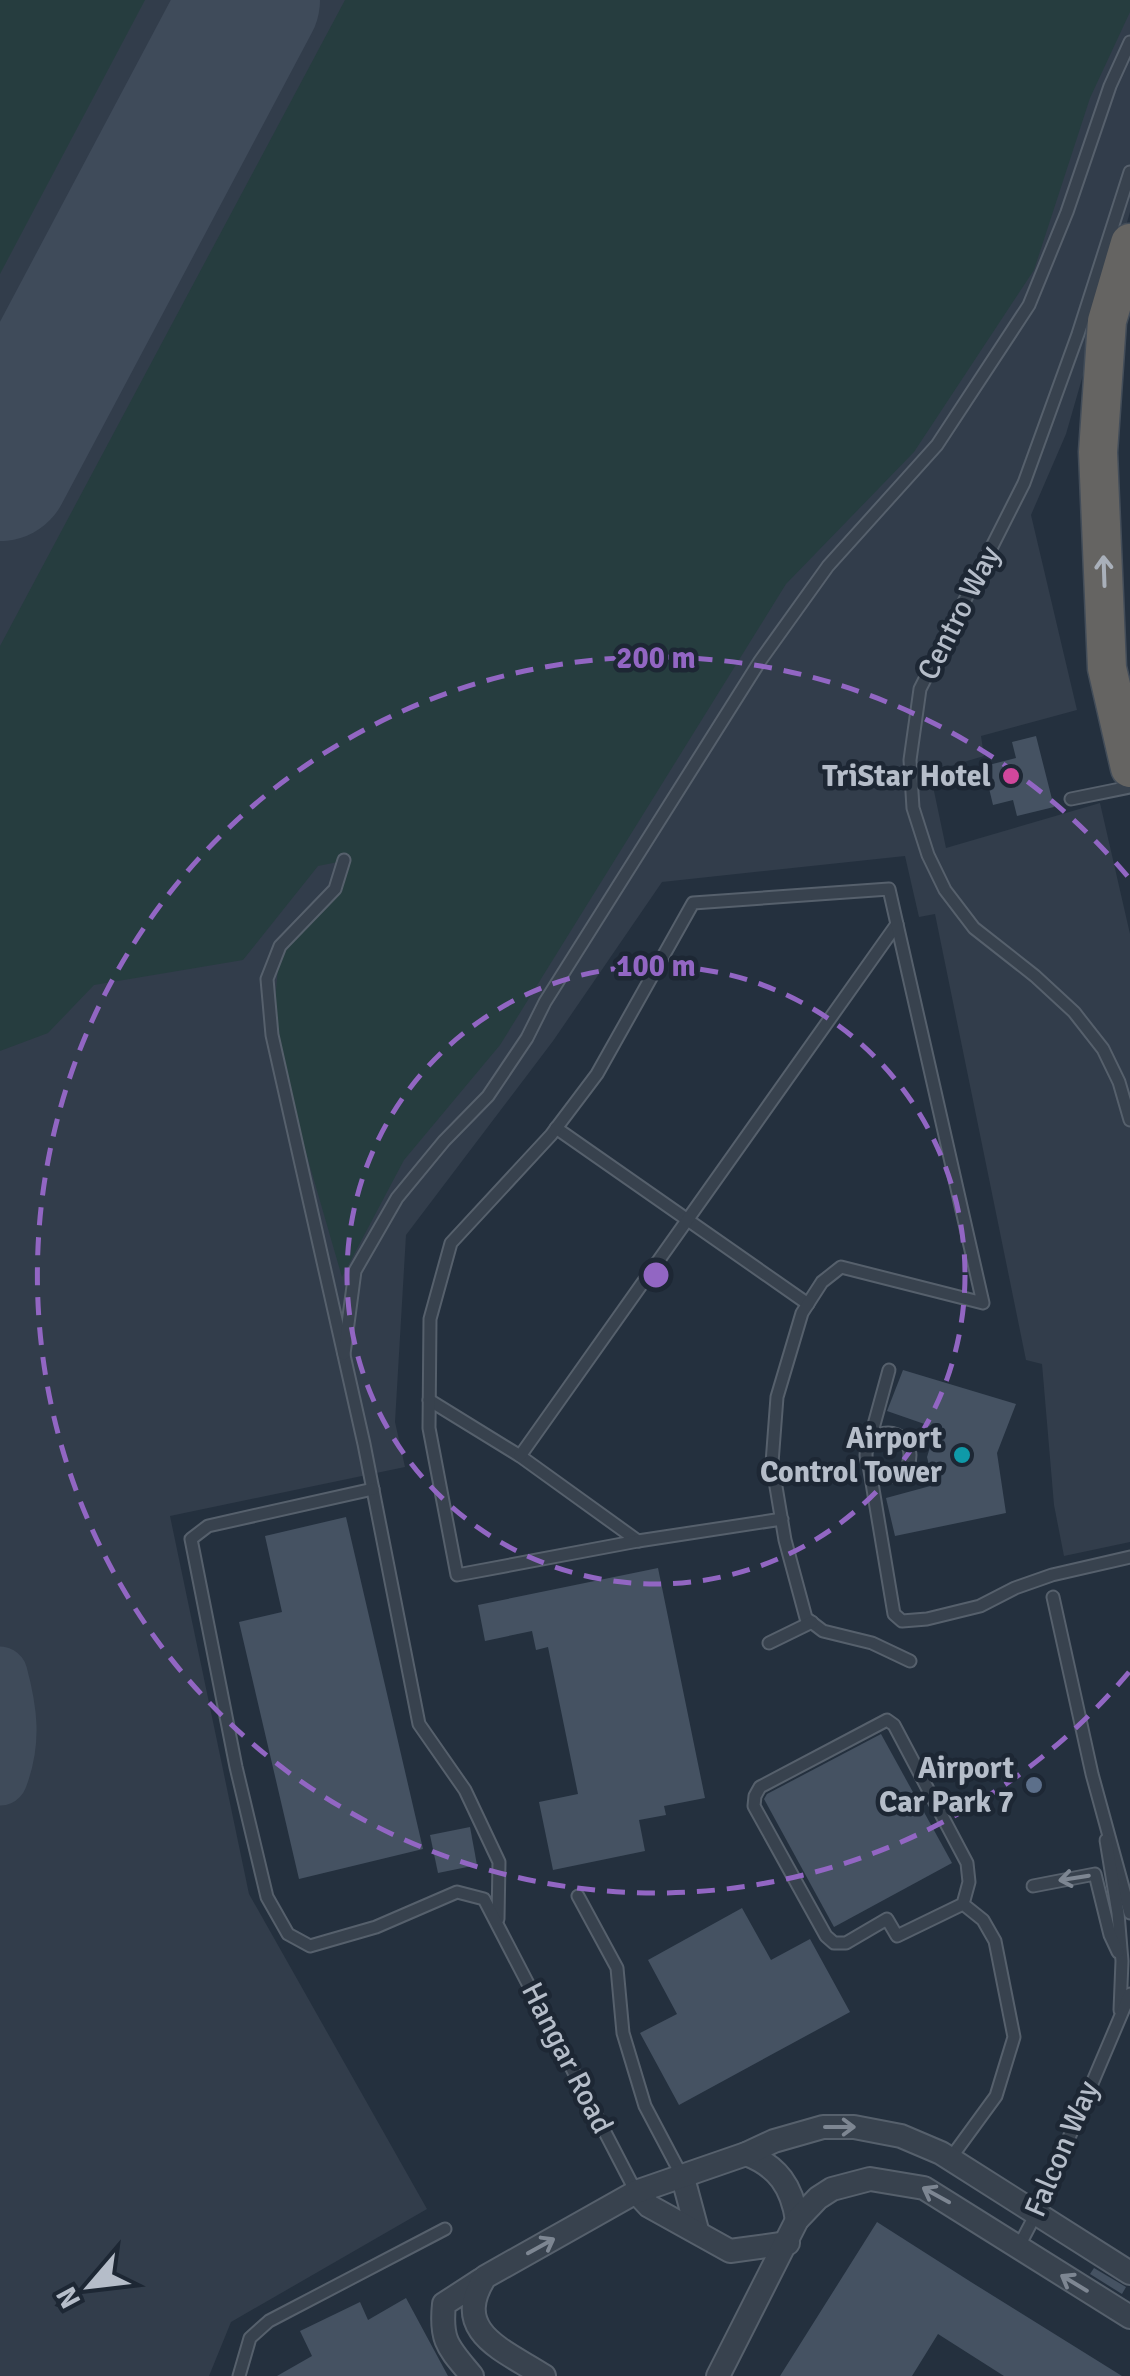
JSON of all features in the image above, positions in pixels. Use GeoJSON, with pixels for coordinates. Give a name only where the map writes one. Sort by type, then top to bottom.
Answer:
{"type":"FeatureCollection","features":[{"type":"Feature","properties":{"kind":"highway"},"geometry":{"type":"LineString","coordinates":[[1130,244],[1108,321],[1098,452],[1108,668],[1130,768]]}},
{"type":"Feature","properties":{"kind":"street"},"geometry":{"type":"LineString","coordinates":[[472,2376],[444,2342],[444,2304],[636,2192],[746,2154],[774,2140],[822,2127],[854,2126],[901,2136],[950,2159],[1130,2272]]}},
{"type":"Feature","properties":{"kind":"street"},"geometry":{"type":"LineString","coordinates":[[746,2154],[766,2161],[784,2180],[795,2204],[797,2220]]}},
{"type":"Feature","properties":{"kind":"street"},"geometry":{"type":"LineString","coordinates":[[682,2178],[697,2230]]}},
{"type":"Feature","properties":{"kind":"street"},"geometry":{"type":"LineString","coordinates":[[718,2376],[797,2220],[832,2189],[870,2179],[924,2188],[1130,2317]]}},
{"type":"Feature","properties":{"kind":"street"},"geometry":{"type":"LineString","coordinates":[[636,2192],[649,2206],[730,2251],[788,2243]]}},
{"type":"Feature","properties":{"kind":"street"},"geometry":{"type":"LineString","coordinates":[[485,2278],[473,2296],[472,2319],[484,2337],[544,2376]]}},
{"type":"Feature","properties":{"kind":"lane"},"geometry":{"type":"LineString","coordinates":[[344,1354],[355,1271],[397,1198],[488,1096],[760,662],[828,566],[938,444],[1028,306],[1130,42]]}},
{"type":"Feature","properties":{"kind":"lane","name":"Centro Way"},"geometry":{"type":"LineString","coordinates":[[1130,172],[1078,334],[1024,483],[920,689],[910,760],[913,808],[928,855],[945,890],[974,928],[1074,1012],[1103,1048],[1130,1120]]}},
{"type":"Feature","properties":{"kind":"lane"},"geometry":{"type":"LineString","coordinates":[[1071,799],[1130,786]]}},
{"type":"Feature","properties":{"kind":"lane"},"geometry":{"type":"LineString","coordinates":[[344,860],[335,889],[280,946],[267,979],[272,1034],[373,1489],[420,1724],[465,1790],[499,1862],[498,1924]]}},
{"type":"Feature","properties":{"kind":"lane"},"geometry":{"type":"LineString","coordinates":[[782,1520],[638,1541],[457,1576],[428,1428],[430,1319],[451,1243],[556,1128],[597,1074],[693,903],[889,889],[983,1303],[841,1267],[822,1282],[802,1314],[778,1397],[772,1463],[806,1618],[823,1631],[872,1644],[910,1661]]}},
{"type":"Feature","properties":{"kind":"lane"},"geometry":{"type":"LineString","coordinates":[[520,1456],[897,924]]}},
{"type":"Feature","properties":{"kind":"lane"},"geometry":{"type":"LineString","coordinates":[[556,1128],[808,1304]]}},
{"type":"Feature","properties":{"kind":"lane"},"geometry":{"type":"LineString","coordinates":[[888,1370],[869,1444],[869,1465],[894,1614],[902,1621],[980,1606],[1014,1588],[1052,1575],[1130,1557]]}},
{"type":"Feature","properties":{"kind":"lane"},"geometry":{"type":"LineString","coordinates":[[429,1400],[520,1456],[638,1541]]}},
{"type":"Feature","properties":{"kind":"lane"},"geometry":{"type":"LineString","coordinates":[[869,1444],[880,1434],[894,1434],[906,1442],[910,1456],[905,1469],[893,1476],[879,1475],[869,1465]]}},
{"type":"Feature","properties":{"kind":"lane"},"geometry":{"type":"LineString","coordinates":[[373,1489],[208,1526],[191,1539],[236,1767],[267,1897],[288,1934],[310,1946],[376,1928],[458,1892],[484,1899],[498,1924]]}},
{"type":"Feature","properties":{"kind":"lane"},"geometry":{"type":"LineString","coordinates":[[1054,1597],[1104,1821],[1122,1961],[1120,2014]]}},
{"type":"Feature","properties":{"kind":"lane"},"geometry":{"type":"LineString","coordinates":[[769,1643],[812,1622]]}},
{"type":"Feature","properties":{"kind":"lane"},"geometry":{"type":"LineString","coordinates":[[887,1720],[894,1725],[962,1850],[969,1882],[964,1904],[897,1936],[887,1920],[846,1943],[834,1943],[826,1936],[754,1806],[755,1796],[760,1788],[887,1720]]}},
{"type":"Feature","properties":{"kind":"lane"},"geometry":{"type":"LineString","coordinates":[[1104,1821],[1116,1852],[1130,1913]]}},
{"type":"Feature","properties":{"kind":"lane"},"geometry":{"type":"LineString","coordinates":[[1033,1886],[1095,1874],[1110,1935],[1122,1961]]}},
{"type":"Feature","properties":{"kind":"lane"},"geometry":{"type":"LineString","coordinates":[[578,1896],[617,1968],[623,2033],[644,2106],[682,2178]]}},
{"type":"Feature","properties":{"kind":"lane"},"geometry":{"type":"LineString","coordinates":[[950,2159],[996,2096],[1014,2037],[995,1941],[983,1920],[964,1904]]}},
{"type":"Feature","properties":{"kind":"lane","name":"Hangar Road"},"geometry":{"type":"LineString","coordinates":[[498,1924],[636,2192]]}},
{"type":"Feature","properties":{"kind":"lane","name":"Falcon Way"},"geometry":{"type":"LineString","coordinates":[[1018,2248],[1130,1994]]}},
{"type":"Feature","properties":{"kind":"lane"},"geometry":{"type":"LineString","coordinates":[[240,2376],[250,2338],[269,2322],[445,2229]]}},
{"type":"Feature","properties":{"kind":"shaded area"},"geometry":{"type":"Polygon","coordinates":[[[0,0],[1130,0],[1130,212],[1066,434],[1031,515],[1077,710],[981,736],[984,756],[930,772],[946,848],[1100,803],[1130,934],[1130,1542],[1064,1556],[1054,1505],[1042,1364],[1026,1360],[935,914],[919,917],[905,856],[662,882],[553,1041],[406,1235],[395,1422],[405,1467],[170,1516],[249,1894],[427,2209],[231,2322],[209,2376],[0,2376],[0,0]]]}},
{"type":"Feature","properties":{"kind":"green space"},"geometry":{"type":"Polygon","coordinates":[[[0,0],[145,0],[0,274],[0,0]]]}},
{"type":"Feature","properties":{"kind":"green space"},"geometry":{"type":"Polygon","coordinates":[[[345,0],[1130,0],[1130,12],[1090,98],[1034,270],[914,452],[786,584],[500,1045],[404,1160],[342,1277],[272,1035],[280,946],[335,889],[343,861],[318,866],[243,960],[94,985],[48,1033],[0,1051],[0,646],[345,0]]]}},
{"type":"Feature","properties":{"kind":"building","name":"TriStar Hotel"},"geometry":{"type":"Polygon","coordinates":[[[1036,736],[1054,807],[1017,816],[1013,800],[993,805],[988,784],[977,787],[973,769],[1016,758],[1012,742],[1036,736]]]}},
{"type":"Feature","properties":{"kind":"building","name":"Airport Control Tower"},"geometry":{"type":"Polygon","coordinates":[[[903,1370],[1016,1404],[997,1453],[1006,1513],[895,1536],[886,1498],[934,1485],[927,1457],[936,1428],[887,1411],[903,1370]]]}},
{"type":"Feature","properties":{"kind":"building"},"geometry":{"type":"Polygon","coordinates":[[[346,1517],[423,1849],[299,1879],[239,1622],[282,1612],[265,1536],[346,1517]]]}},
{"type":"Feature","properties":{"kind":"building"},"geometry":{"type":"Polygon","coordinates":[[[658,1568],[705,1798],[664,1806],[666,1815],[639,1820],[645,1851],[553,1870],[539,1802],[578,1794],[548,1647],[536,1650],[532,1631],[485,1641],[478,1605],[658,1568]]]}},
{"type":"Feature","properties":{"kind":"building"},"geometry":{"type":"Polygon","coordinates":[[[881,1734],[952,1863],[834,1927],[764,1799],[881,1734]]]}},
{"type":"Feature","properties":{"kind":"building"},"geometry":{"type":"Polygon","coordinates":[[[470,1827],[477,1865],[438,1873],[430,1835],[470,1827]]]}},
{"type":"Feature","properties":{"kind":"building"},"geometry":{"type":"Polygon","coordinates":[[[742,1908],[771,1960],[810,1939],[850,2012],[679,2105],[640,2033],[677,2014],[648,1960],[742,1908]]]}},
{"type":"Feature","properties":{"kind":"building"},"geometry":{"type":"Polygon","coordinates":[[[877,2222],[1122,2376],[1004,2376],[938,2334],[912,2376],[780,2376],[877,2222]]]}},
{"type":"Feature","properties":{"kind":"building"},"geometry":{"type":"Polygon","coordinates":[[[1094,2268],[1126,2287],[1122,2294],[1090,2274],[1094,2268]]]}},
{"type":"Feature","properties":{"kind":"building"},"geometry":{"type":"Polygon","coordinates":[[[406,2298],[448,2376],[277,2376],[312,2356],[300,2331],[360,2302],[368,2320],[406,2298]]]}},
{"type":"Feature","properties":{"kind":"taxiway"},"geometry":{"type":"LineString","coordinates":[[0,1674],[9,1726],[0,1778]]}},
{"type":"Feature","properties":{"kind":"runway"},"geometry":{"type":"LineString","coordinates":[[0,471],[250,0]]}},
{"type":"Feature","properties":{"kind":"place","name":"TriStar Hotel"},"geometry":{"type":"Point","coordinates":[1011,776]}},
{"type":"Feature","properties":{"kind":"place","name":"Airport Control Tower"},"geometry":{"type":"Point","coordinates":[962,1455]}},
{"type":"Feature","properties":{"kind":"place","name":"Airport Car Park 7"},"geometry":{"type":"Point","coordinates":[1034,1785]}}]}
